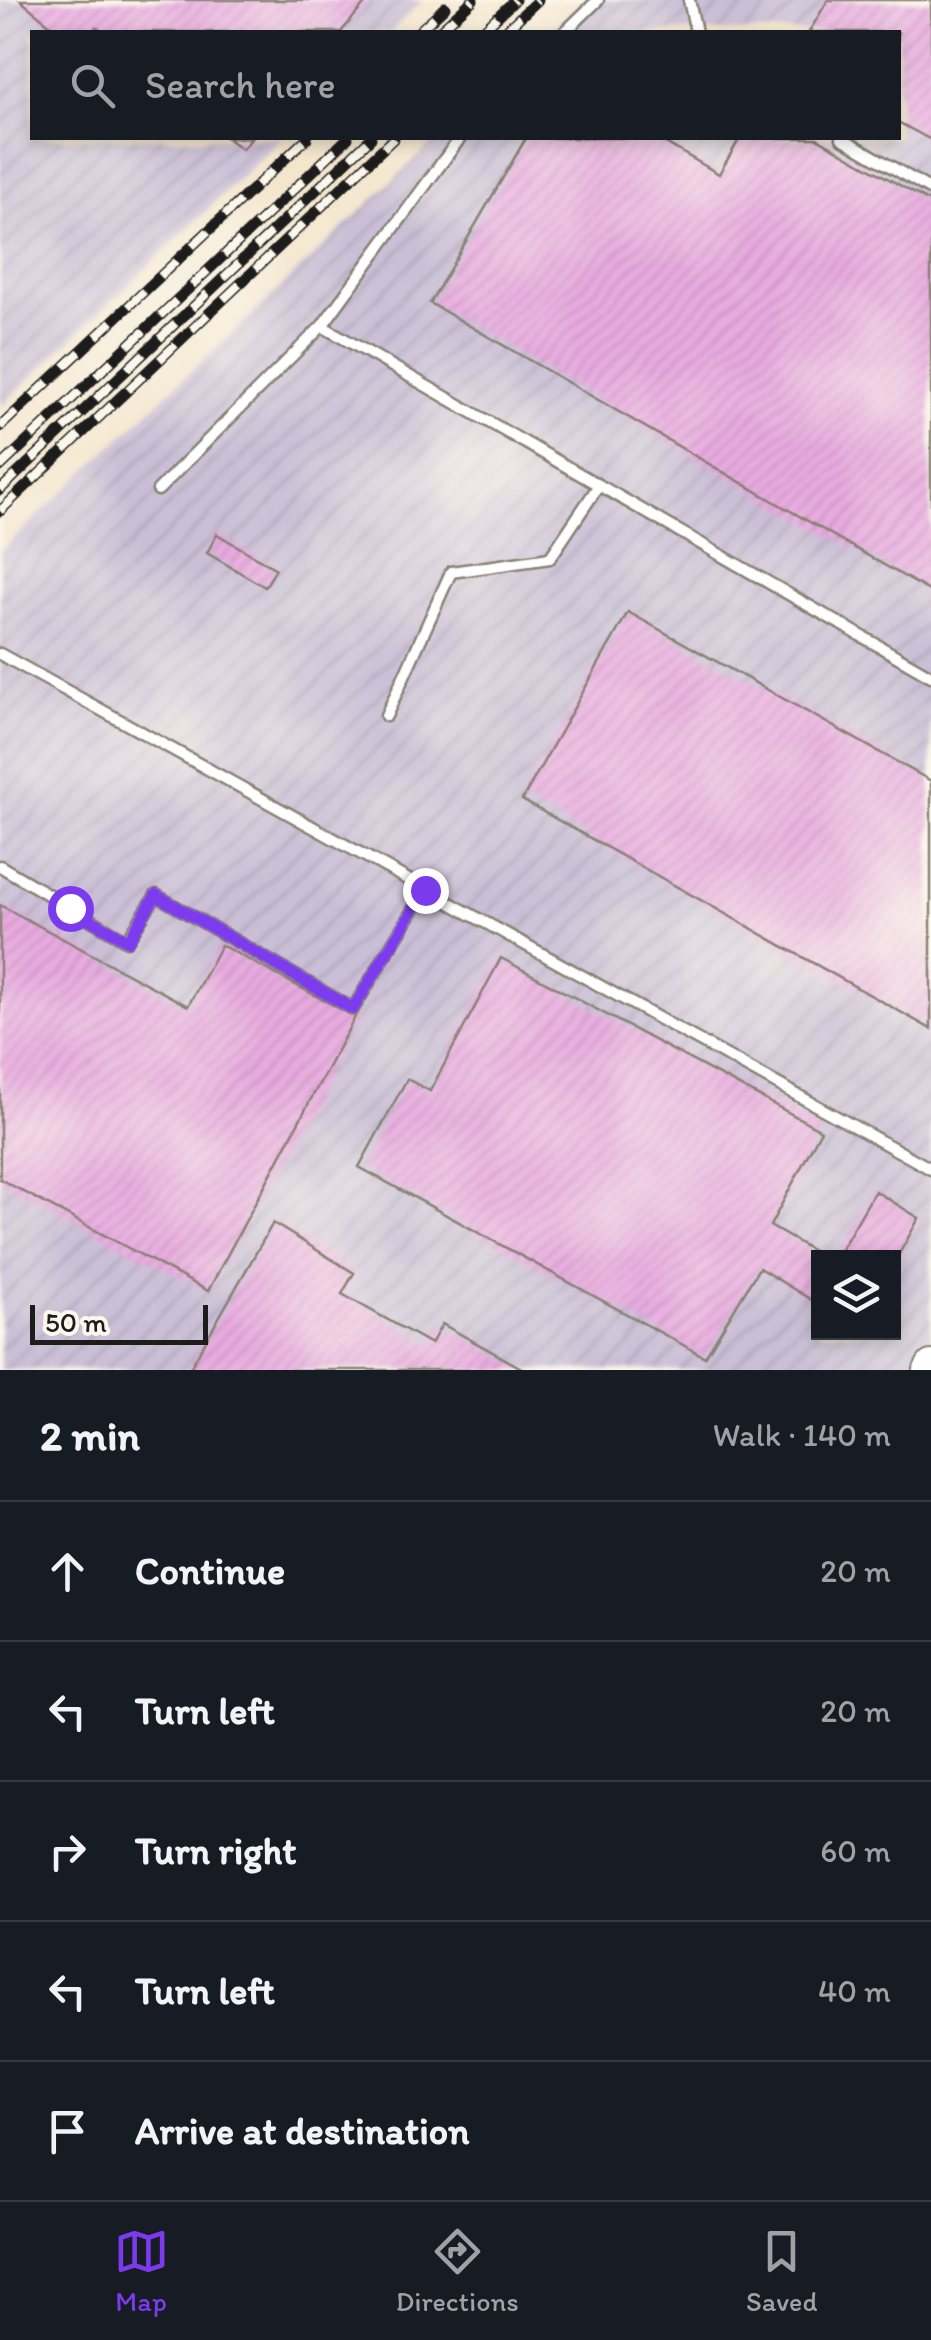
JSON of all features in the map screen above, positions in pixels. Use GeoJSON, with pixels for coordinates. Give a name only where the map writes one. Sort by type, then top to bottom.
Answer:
{"type":"FeatureCollection","features":[{"type":"Feature","properties":{"kind":"lane"},"geometry":{"type":"LineString","coordinates":[[567,30],[598,0]]}},
{"type":"Feature","properties":{"kind":"lane"},"geometry":{"type":"LineString","coordinates":[[689,0],[696,30]]}},
{"type":"Feature","properties":{"kind":"lane"},"geometry":{"type":"LineString","coordinates":[[158,490],[322,326],[459,140]]}},
{"type":"Feature","properties":{"kind":"lane"},"geometry":{"type":"LineString","coordinates":[[845,140],[931,190]]}},
{"type":"Feature","properties":{"kind":"lane"},"geometry":{"type":"LineString","coordinates":[[322,326],[931,676]]}},
{"type":"Feature","properties":{"kind":"lane"},"geometry":{"type":"LineString","coordinates":[[386,716],[452,572],[550,558],[599,485]]}},
{"type":"Feature","properties":{"kind":"lane"},"geometry":{"type":"LineString","coordinates":[[0,654],[931,1170]]}},
{"type":"Feature","properties":{"kind":"lane"},"geometry":{"type":"LineString","coordinates":[[0,866],[128,941],[156,895],[353,1009],[425,890]]}},
{"type":"Feature","properties":{"kind":"shaded area"},"geometry":{"type":"Polygon","coordinates":[[[0,0],[423,0],[392,30],[30,30],[30,140],[279,140],[0,408],[0,0]]]}},
{"type":"Feature","properties":{"kind":"shaded area"},"geometry":{"type":"Polygon","coordinates":[[[583,0],[931,0],[931,1370],[0,1370],[0,552],[436,140],[901,140],[901,30],[551,30],[583,0]]]}},
{"type":"Feature","properties":{"kind":"building"},"geometry":{"type":"Polygon","coordinates":[[[20,0],[368,0],[343,30],[57,30],[20,0]]]}},
{"type":"Feature","properties":{"kind":"building"},"geometry":{"type":"Polygon","coordinates":[[[828,0],[931,0],[931,140],[901,124],[901,30],[810,30],[828,0]]]}},
{"type":"Feature","properties":{"kind":"building"},"geometry":{"type":"Polygon","coordinates":[[[230,140],[250,140],[242,149],[230,140]]]}},
{"type":"Feature","properties":{"kind":"building"},"geometry":{"type":"Polygon","coordinates":[[[525,140],[660,140],[719,174],[739,140],[821,140],[931,203],[931,592],[430,303],[525,140]]]}},
{"type":"Feature","properties":{"kind":"building"},"geometry":{"type":"Polygon","coordinates":[[[217,534],[276,569],[265,587],[207,553],[217,534]]]}},
{"type":"Feature","properties":{"kind":"building"},"geometry":{"type":"Polygon","coordinates":[[[628,612],[931,781],[931,1029],[522,800],[628,612]]]}},
{"type":"Feature","properties":{"kind":"building"},"geometry":{"type":"Polygon","coordinates":[[[0,905],[188,1006],[221,945],[355,1017],[208,1291],[0,1179],[0,905]]]}},
{"type":"Feature","properties":{"kind":"building"},"geometry":{"type":"Polygon","coordinates":[[[501,958],[821,1130],[770,1226],[811,1250],[811,1300],[759,1268],[705,1357],[359,1167],[407,1079],[430,1091],[501,958]]]}},
{"type":"Feature","properties":{"kind":"building"},"geometry":{"type":"Polygon","coordinates":[[[875,1191],[919,1218],[901,1250],[841,1250],[875,1191]]]}},
{"type":"Feature","properties":{"kind":"building"},"geometry":{"type":"Polygon","coordinates":[[[273,1223],[354,1273],[342,1294],[431,1344],[442,1324],[525,1370],[189,1370],[273,1223]]]}},
{"type":"Feature","properties":{"kind":"railway"},"geometry":{"type":"LineString","coordinates":[[440,30],[473,0]]}},
{"type":"Feature","properties":{"kind":"railway"},"geometry":{"type":"LineString","coordinates":[[483,30],[515,0]]}},
{"type":"Feature","properties":{"kind":"railway"},"geometry":{"type":"LineString","coordinates":[[506,30],[538,0]]}},
{"type":"Feature","properties":{"kind":"railway"},"geometry":{"type":"LineString","coordinates":[[420,30],[445,7]]}},
{"type":"Feature","properties":{"kind":"railway"},"geometry":{"type":"LineString","coordinates":[[0,427],[305,140]]}},
{"type":"Feature","properties":{"kind":"railway"},"geometry":{"type":"LineString","coordinates":[[0,467],[346,140]]}},
{"type":"Feature","properties":{"kind":"railway"},"geometry":{"type":"LineString","coordinates":[[0,490],[369,140]]}},
{"type":"Feature","properties":{"kind":"railway"},"geometry":{"type":"LineString","coordinates":[[0,511],[392,140]]}},
{"type":"Feature","properties":{"kind":"route"},"geometry":{"type":"LineString","coordinates":[[70,908],[128,941],[156,895],[353,1009],[425,890]]}}]}
